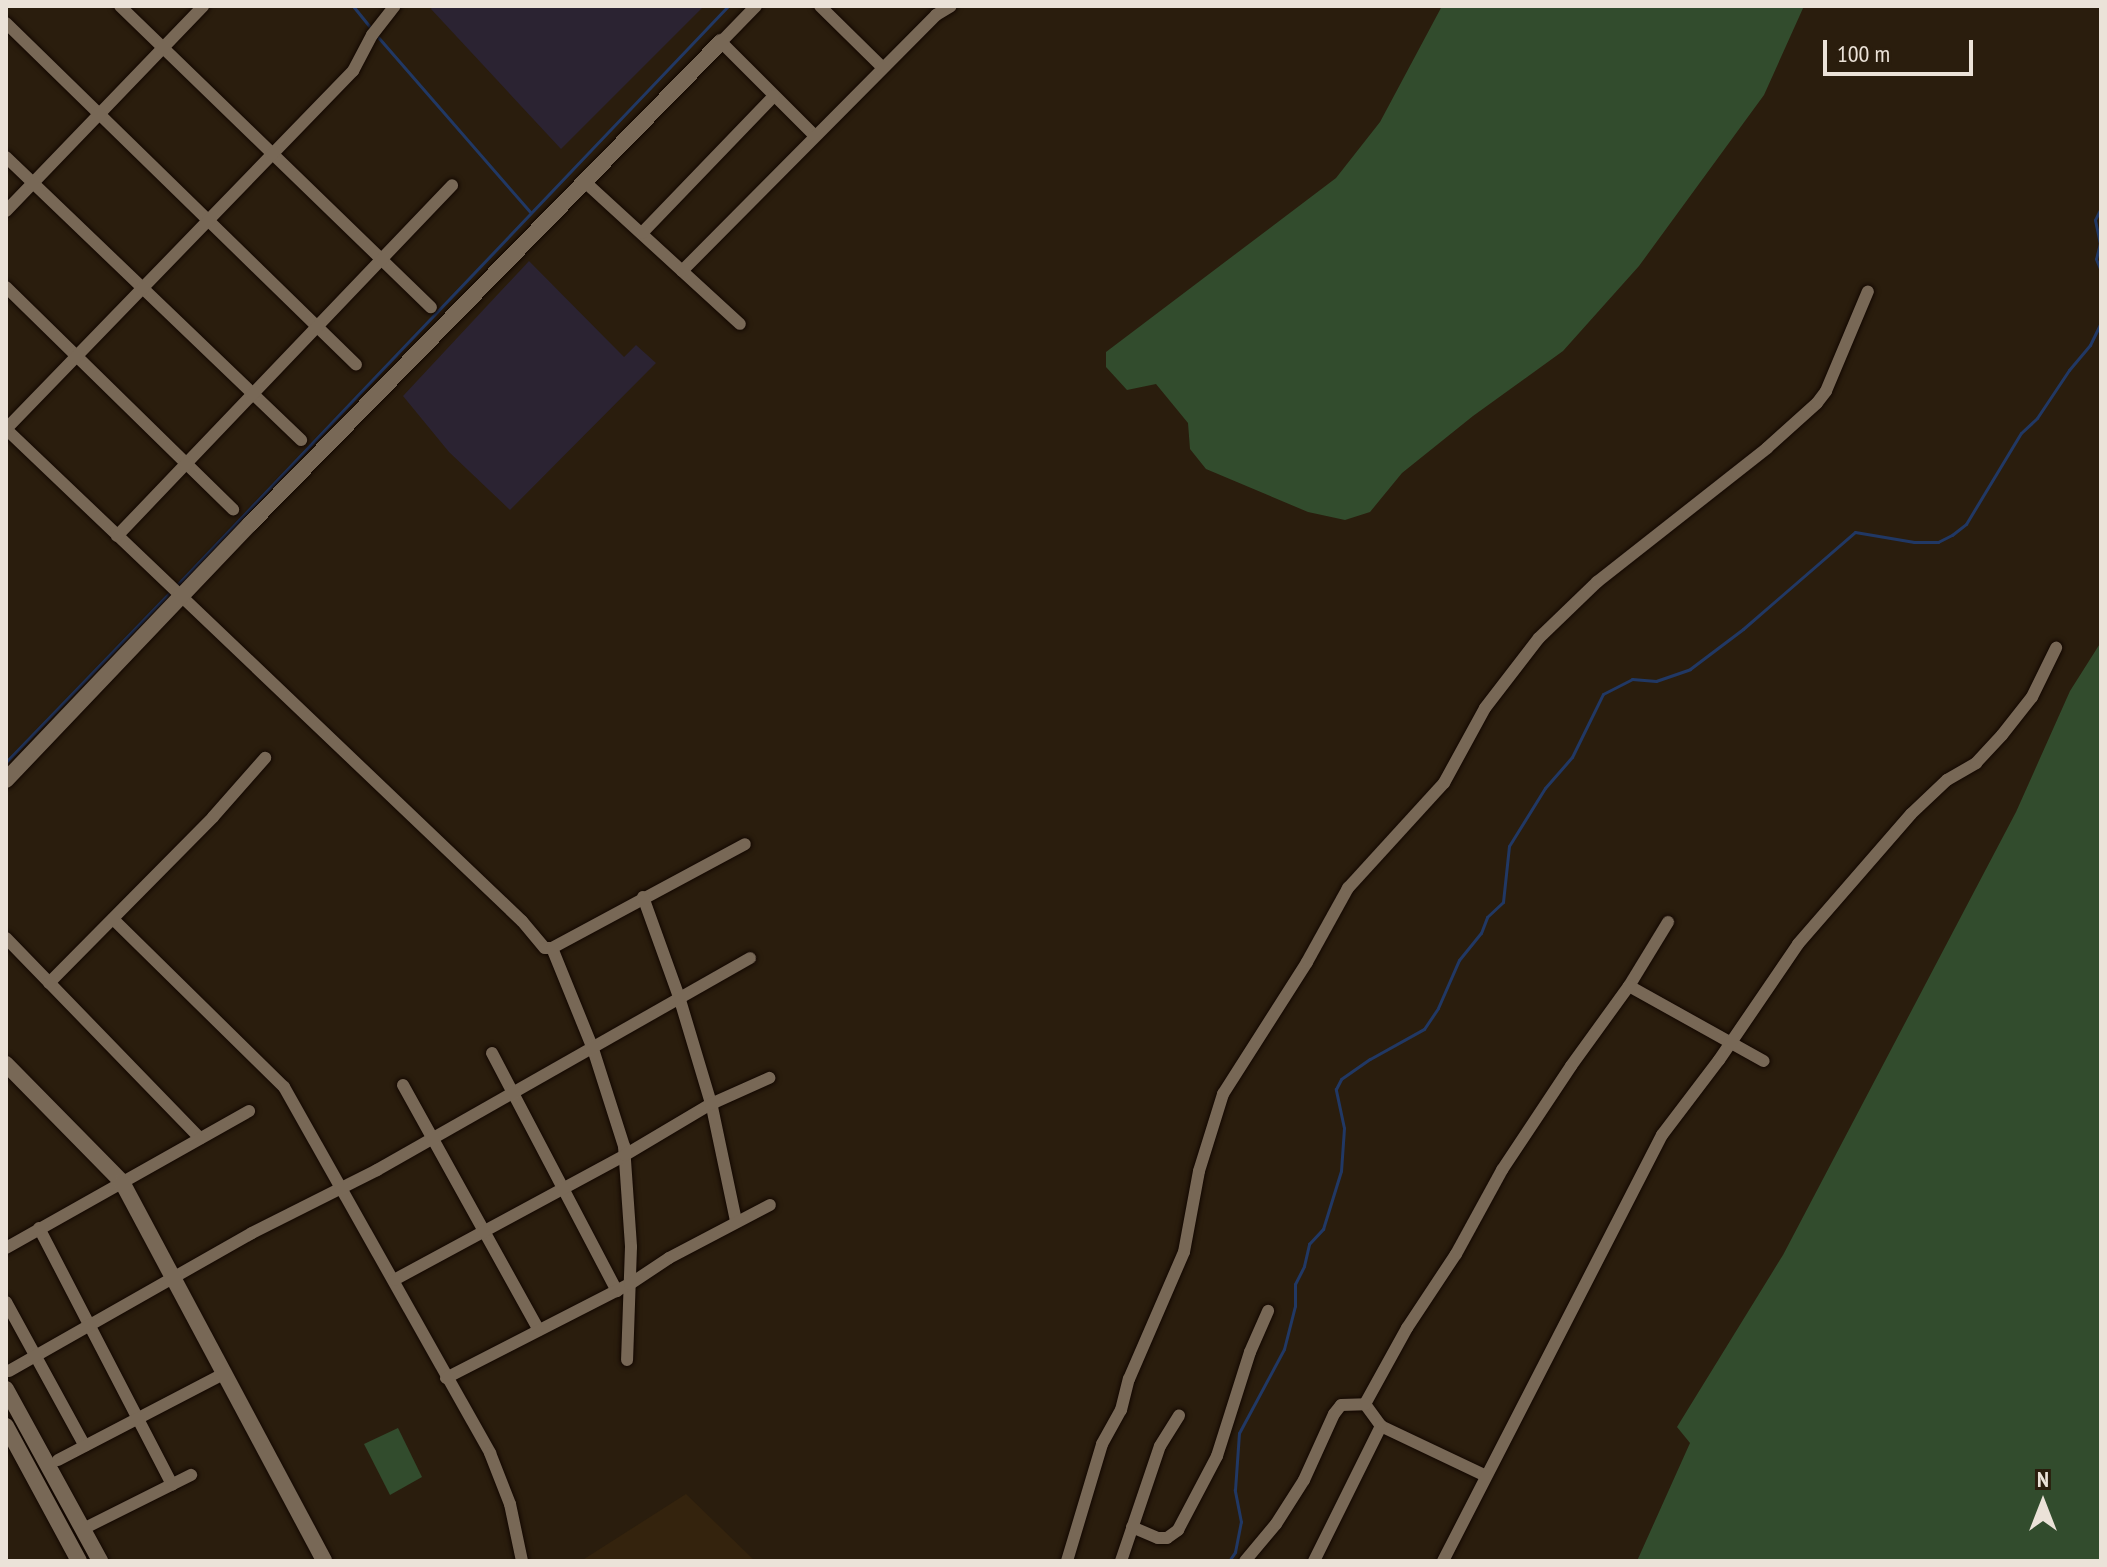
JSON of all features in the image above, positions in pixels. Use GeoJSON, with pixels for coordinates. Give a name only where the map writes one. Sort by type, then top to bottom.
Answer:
{"type":"FeatureCollection","features":[{"type":"Feature","properties":{"kind":"street"},"geometry":{"type":"LineString","coordinates":[[120,6],[431,307]]}},
{"type":"Feature","properties":{"kind":"street"},"geometry":{"type":"LineString","coordinates":[[6,211],[203,6]]}},
{"type":"Feature","properties":{"kind":"street"},"geometry":{"type":"LineString","coordinates":[[395,6],[375,32],[353,71],[6,429],[522,921],[545,948],[552,948],[745,844]]}},
{"type":"Feature","properties":{"kind":"street"},"geometry":{"type":"LineString","coordinates":[[6,780],[176,590],[250,524],[756,6]]}},
{"type":"Feature","properties":{"kind":"street"},"geometry":{"type":"LineString","coordinates":[[820,6],[883,68]]}},
{"type":"Feature","properties":{"kind":"street"},"geometry":{"type":"LineString","coordinates":[[682,271],[936,15],[951,6]]}},
{"type":"Feature","properties":{"kind":"street"},"geometry":{"type":"LineString","coordinates":[[6,23],[356,364]]}},
{"type":"Feature","properties":{"kind":"street"},"geometry":{"type":"LineString","coordinates":[[721,42],[815,136]]}},
{"type":"Feature","properties":{"kind":"street"},"geometry":{"type":"LineString","coordinates":[[642,233],[774,96]]}},
{"type":"Feature","properties":{"kind":"street"},"geometry":{"type":"LineString","coordinates":[[6,157],[301,440]]}},
{"type":"Feature","properties":{"kind":"street"},"geometry":{"type":"LineString","coordinates":[[585,182],[740,324]]}},
{"type":"Feature","properties":{"kind":"street"},"geometry":{"type":"LineString","coordinates":[[117,536],[251,392],[452,185]]}},
{"type":"Feature","properties":{"kind":"street"},"geometry":{"type":"LineString","coordinates":[[6,287],[233,509]]}},
{"type":"Feature","properties":{"kind":"street"},"geometry":{"type":"LineString","coordinates":[[1067,1561],[1102,1444],[1121,1410],[1129,1379],[1184,1252],[1199,1171],[1223,1094],[1307,962],[1348,888],[1444,783],[1485,708],[1539,638],[1597,582],[1767,448],[1817,403],[1826,391],[1868,291]]}},
{"type":"Feature","properties":{"kind":"street"},"geometry":{"type":"LineString","coordinates":[[1443,1561],[1484,1475],[1662,1135],[1732,1041],[1782,964],[1881,846],[1947,780],[1976,763],[2002,735],[2032,697],[2056,648]]}},
{"type":"Feature","properties":{"kind":"street"},"geometry":{"type":"LineString","coordinates":[[49,983],[213,817],[265,758]]}},
{"type":"Feature","properties":{"kind":"street"},"geometry":{"type":"LineString","coordinates":[[643,897],[680,1000],[711,1104],[736,1221]]}},
{"type":"Feature","properties":{"kind":"street"},"geometry":{"type":"LineString","coordinates":[[113,919],[272,1072],[343,1187],[501,1477],[522,1561]]}},
{"type":"Feature","properties":{"kind":"street"},"geometry":{"type":"LineString","coordinates":[[1365,1404],[1407,1328],[1456,1254],[1502,1170],[1629,986],[1668,922]]}},
{"type":"Feature","properties":{"kind":"street"},"geometry":{"type":"LineString","coordinates":[[6,938],[200,1138]]}},
{"type":"Feature","properties":{"kind":"street"},"geometry":{"type":"LineString","coordinates":[[552,948],[593,1049],[625,1155],[630,1284],[627,1360]]}},
{"type":"Feature","properties":{"kind":"street"},"geometry":{"type":"LineString","coordinates":[[9,1371],[34,1354],[343,1187],[511,1091],[593,1049],[750,958]]}},
{"type":"Feature","properties":{"kind":"street"},"geometry":{"type":"LineString","coordinates":[[1629,986],[1764,1061]]}},
{"type":"Feature","properties":{"kind":"street"},"geometry":{"type":"LineString","coordinates":[[492,1053],[617,1291]]}},
{"type":"Feature","properties":{"kind":"street"},"geometry":{"type":"LineString","coordinates":[[6,1064],[122,1182],[324,1561]]}},
{"type":"Feature","properties":{"kind":"street"},"geometry":{"type":"LineString","coordinates":[[394,1280],[625,1155],[711,1104],[769,1078]]}},
{"type":"Feature","properties":{"kind":"street"},"geometry":{"type":"LineString","coordinates":[[403,1085],[539,1330]]}},
{"type":"Feature","properties":{"kind":"street"},"geometry":{"type":"LineString","coordinates":[[6,1248],[249,1111]]}},
{"type":"Feature","properties":{"kind":"street"},"geometry":{"type":"LineString","coordinates":[[446,1378],[617,1291],[669,1258],[770,1205]]}},
{"type":"Feature","properties":{"kind":"street"},"geometry":{"type":"LineString","coordinates":[[39,1228],[172,1485]]}},
{"type":"Feature","properties":{"kind":"street"},"geometry":{"type":"LineString","coordinates":[[6,1302],[85,1446]]}},
{"type":"Feature","properties":{"kind":"street"},"geometry":{"type":"LineString","coordinates":[[1132,1527],[1158,1538],[1167,1538],[1178,1530],[1217,1456],[1240,1379],[1268,1311]]}},
{"type":"Feature","properties":{"kind":"street"},"geometry":{"type":"LineString","coordinates":[[58,1460],[223,1374]]}},
{"type":"Feature","properties":{"kind":"street"},"geometry":{"type":"LineString","coordinates":[[6,1389],[100,1561]]}},
{"type":"Feature","properties":{"kind":"street"},"geometry":{"type":"LineString","coordinates":[[1365,1404],[1381,1426],[1484,1475]]}},
{"type":"Feature","properties":{"kind":"street"},"geometry":{"type":"LineString","coordinates":[[1245,1561],[1276,1524],[1304,1480],[1334,1414],[1341,1405],[1365,1404]]}},
{"type":"Feature","properties":{"kind":"street"},"geometry":{"type":"LineString","coordinates":[[1121,1561],[1160,1446],[1179,1415]]}},
{"type":"Feature","properties":{"kind":"street"},"geometry":{"type":"LineString","coordinates":[[6,1426],[79,1561]]}},
{"type":"Feature","properties":{"kind":"street"},"geometry":{"type":"LineString","coordinates":[[1314,1561],[1381,1426]]}},
{"type":"Feature","properties":{"kind":"street"},"geometry":{"type":"LineString","coordinates":[[83,1529],[191,1475]]}},
{"type":"Feature","properties":{"kind":"shaded area"},"geometry":{"type":"Polygon","coordinates":[[[433,6],[704,6],[561,149],[431,9],[433,6]]]}},
{"type":"Feature","properties":{"kind":"shaded area"},"geometry":{"type":"Polygon","coordinates":[[[529,261],[624,357],[636,345],[656,363],[510,510],[449,452],[403,396],[529,261]]]}},
{"type":"Feature","properties":{"kind":"shaded area"},"geometry":{"type":"Polygon","coordinates":[[[686,1494],[755,1561],[581,1561],[686,1494]]]}},
{"type":"Feature","properties":{"kind":"green space"},"geometry":{"type":"Polygon","coordinates":[[[1442,6],[1804,6],[1764,95],[1639,266],[1563,351],[1473,416],[1402,473],[1370,512],[1345,520],[1308,512],[1206,469],[1190,449],[1188,423],[1156,384],[1127,390],[1106,367],[1106,352],[1336,178],[1380,122],[1442,6]]]}},
{"type":"Feature","properties":{"kind":"green space"},"geometry":{"type":"Polygon","coordinates":[[[2101,642],[2101,1561],[1637,1561],[1690,1443],[1677,1427],[1783,1255],[2016,812],[2070,691],[2101,642]]]}},
{"type":"Feature","properties":{"kind":"green space"},"geometry":{"type":"Polygon","coordinates":[[[398,1428],[422,1477],[390,1495],[364,1444],[398,1428]]]}},
{"type":"Feature","properties":{"kind":"waterway"},"geometry":{"type":"LineString","coordinates":[[353,6],[371,28]]}},
{"type":"Feature","properties":{"kind":"waterway"},"geometry":{"type":"LineString","coordinates":[[177,585],[728,6]]}},
{"type":"Feature","properties":{"kind":"waterway"},"geometry":{"type":"LineString","coordinates":[[378,37],[530,212]]}},
{"type":"Feature","properties":{"kind":"waterway"},"geometry":{"type":"LineString","coordinates":[[2101,208],[2095,220],[2100,243],[2096,259],[2101,271]]}},
{"type":"Feature","properties":{"kind":"waterway"},"geometry":{"type":"LineString","coordinates":[[1229,1561],[1235,1552],[1241,1522],[1235,1490],[1239,1433],[1284,1349],[1295,1306],[1295,1284],[1304,1266],[1309,1244],[1323,1229],[1341,1171],[1344,1128],[1336,1089],[1341,1079],[1370,1059],[1424,1029],[1438,1008],[1459,960],[1481,933],[1487,917],[1503,902],[1509,846],[1545,788],[1572,757],[1603,694],[1632,679],[1656,681],[1690,669],[1743,629],[1855,532],[1914,542],[1938,542],[1952,535],[1966,524],[2021,433],[2037,418],[2090,345],[2101,322]]}},
{"type":"Feature","properties":{"kind":"waterway"},"geometry":{"type":"LineString","coordinates":[[6,762],[171,591]]}}]}
